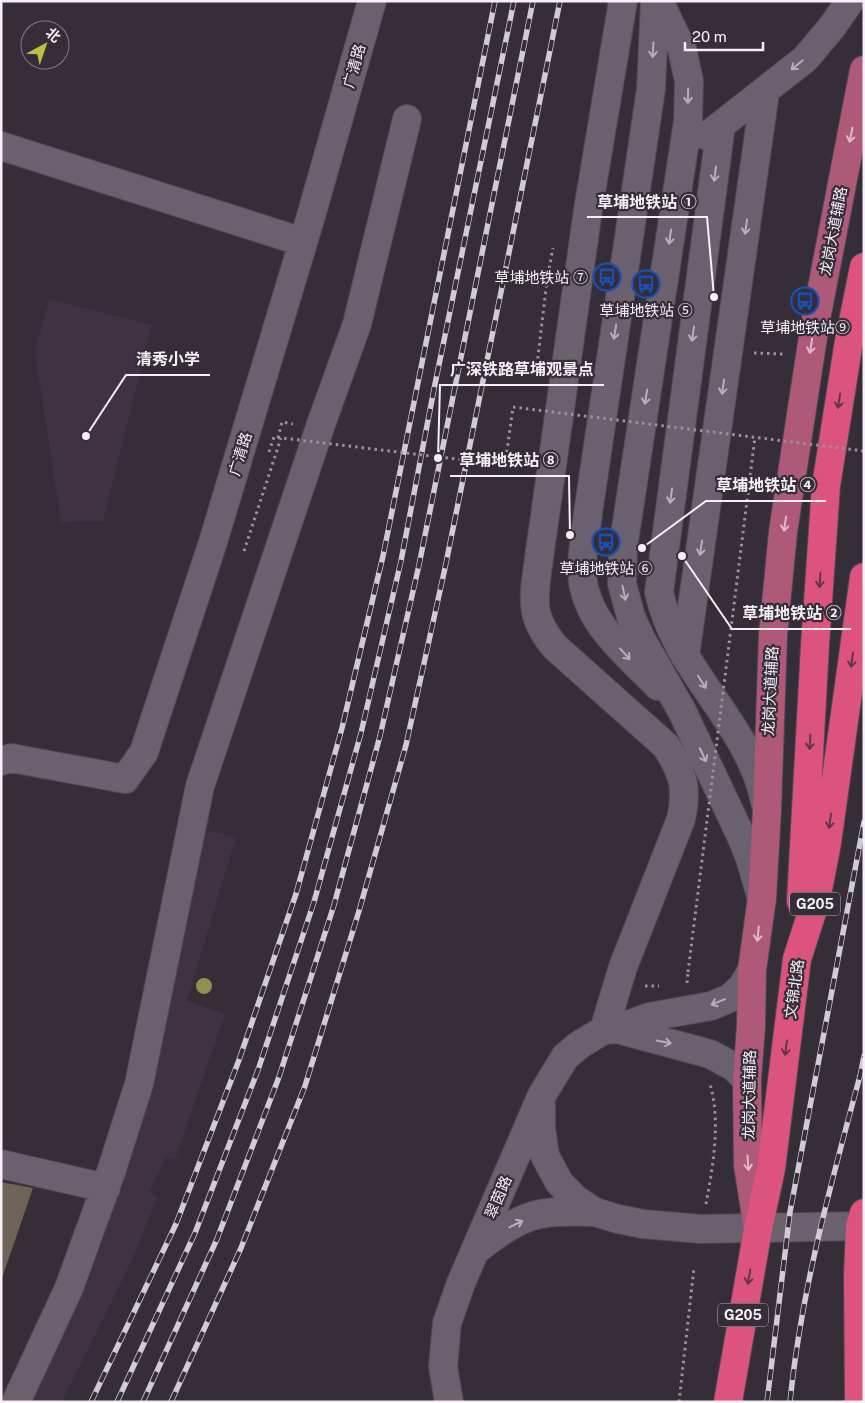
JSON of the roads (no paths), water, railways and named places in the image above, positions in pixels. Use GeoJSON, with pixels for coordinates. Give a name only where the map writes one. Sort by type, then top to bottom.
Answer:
{"type":"FeatureCollection","features":[{"type":"Feature","properties":{"kind":"highway"},"geometry":{"type":"LineString","coordinates":[[797,959],[826,486],[849,341],[864,267]]}},
{"type":"Feature","properties":{"kind":"highway","name":"文锦北路"},"geometry":{"type":"LineString","coordinates":[[728,1402],[758,1229],[771,1169],[797,959],[816,900],[827,843],[864,577]]}},
{"type":"Feature","properties":{"kind":"highway"},"geometry":{"type":"LineString","coordinates":[[859,1402],[858,1274],[863,1221]]}},
{"type":"Feature","properties":{"kind":"main road","name":"龙岗大道辅路"},"geometry":{"type":"LineString","coordinates":[[758,1229],[748,1165],[747,1080],[751,1026],[752,970],[762,898],[773,635],[783,532],[815,324],[864,70]]}},
{"type":"Feature","properties":{"kind":"street","name":"广清路"},"geometry":{"type":"LineString","coordinates":[[1,761],[11,758],[125,779],[144,752],[199,587],[304,242],[372,1]]}},
{"type":"Feature","properties":{"kind":"street"},"geometry":{"type":"LineString","coordinates":[[623,1],[588,210],[539,558],[535,603],[537,619],[543,633],[555,647],[666,746],[679,766],[684,786],[685,801],[681,819],[623,967],[610,1029],[710,1054],[734,1067],[747,1080]]}},
{"type":"Feature","properties":{"kind":"street"},"geometry":{"type":"LineString","coordinates":[[654,1],[650,89],[588,513],[582,576],[587,597],[597,618],[612,638],[682,711]]}},
{"type":"Feature","properties":{"kind":"street"},"geometry":{"type":"LineString","coordinates":[[659,1],[682,48],[689,81],[688,120],[625,539],[622,572],[626,600],[641,639],[682,711],[741,836],[762,898]]}},
{"type":"Feature","properties":{"kind":"street"},"geometry":{"type":"LineString","coordinates":[[682,154],[765,92],[805,58],[832,28],[850,1]]}},
{"type":"Feature","properties":{"kind":"street"},"geometry":{"type":"LineString","coordinates":[[685,656],[765,92]]}},
{"type":"Feature","properties":{"kind":"street"},"geometry":{"type":"LineString","coordinates":[[16,1402],[70,1288],[106,1188],[139,1084],[200,786],[320,427],[357,324],[407,119]]}},
{"type":"Feature","properties":{"kind":"street"},"geometry":{"type":"LineString","coordinates":[[721,125],[659,592],[663,612],[672,634],[747,752],[762,787],[767,810]]}},
{"type":"Feature","properties":{"kind":"street"},"geometry":{"type":"LineString","coordinates":[[1,146],[304,242]]}},
{"type":"Feature","properties":{"kind":"street","name":"翠茵路"},"geometry":{"type":"LineString","coordinates":[[449,1402],[443,1366],[447,1324],[461,1283],[542,1095],[565,1058],[579,1044],[610,1029],[649,1017],[711,1006],[730,998],[742,987],[752,970]]}},
{"type":"Feature","properties":{"kind":"street"},"geometry":{"type":"LineString","coordinates":[[542,1095],[540,1128],[545,1156],[559,1182],[575,1199],[595,1212],[618,1220],[701,1229],[758,1229],[863,1221]]}},
{"type":"Feature","properties":{"kind":"street"},"geometry":{"type":"LineString","coordinates":[[1,1164],[106,1188]]}},
{"type":"Feature","properties":{"kind":"street"},"geometry":{"type":"LineString","coordinates":[[475,1251],[513,1224],[534,1216],[554,1212],[595,1212]]}},
{"type":"Feature","properties":{"kind":"railway"},"geometry":{"type":"LineString","coordinates":[[91,1402],[176,1224],[239,1060],[296,894],[342,728],[383,556],[495,1]]}},
{"type":"Feature","properties":{"kind":"railway"},"geometry":{"type":"LineString","coordinates":[[117,1402],[195,1233],[258,1070],[314,902],[361,733],[401,561],[435,384],[514,1]]}},
{"type":"Feature","properties":{"kind":"railway"},"geometry":{"type":"LineString","coordinates":[[143,1402],[217,1239],[279,1077],[334,905],[380,736],[419,565],[533,1]]}},
{"type":"Feature","properties":{"kind":"railway"},"geometry":{"type":"LineString","coordinates":[[171,1402],[241,1248],[305,1086],[359,911],[406,745],[445,568],[560,1]]}},
{"type":"Feature","properties":{"kind":"railway"},"geometry":{"type":"LineString","coordinates":[[767,1402],[790,1212],[864,822]]}},
{"type":"Feature","properties":{"kind":"railway"},"geometry":{"type":"LineString","coordinates":[[790,1402],[801,1319],[809,1278],[864,1056]]}},
{"type":"Feature","properties":{"kind":"place","name":"草埔地铁站 ⑦"},"geometry":{"type":"Point","coordinates":[607,277]}},
{"type":"Feature","properties":{"kind":"place","name":"草埔地铁站 ⑤"},"geometry":{"type":"Point","coordinates":[646,284]}},
{"type":"Feature","properties":{"kind":"place","name":"草埔地铁站 ①"},"geometry":{"type":"Point","coordinates":[714,297]}},
{"type":"Feature","properties":{"kind":"place","name":"草埔地铁站⑨"},"geometry":{"type":"Point","coordinates":[805,301]}},
{"type":"Feature","properties":{"kind":"place","name":"清秀小学"},"geometry":{"type":"Point","coordinates":[86,436]}},
{"type":"Feature","properties":{"kind":"place","name":"广深铁路草埔观景点"},"geometry":{"type":"Point","coordinates":[438,458]}},
{"type":"Feature","properties":{"kind":"place","name":"草埔地铁站 ⑧"},"geometry":{"type":"Point","coordinates":[570,535]}},
{"type":"Feature","properties":{"kind":"place","name":"草埔地铁站 ⑥"},"geometry":{"type":"Point","coordinates":[606,542]}},
{"type":"Feature","properties":{"kind":"place","name":"草埔地铁站 ④"},"geometry":{"type":"Point","coordinates":[642,548]}},
{"type":"Feature","properties":{"kind":"place","name":"草埔地铁站 ②"},"geometry":{"type":"Point","coordinates":[682,556]}}]}
